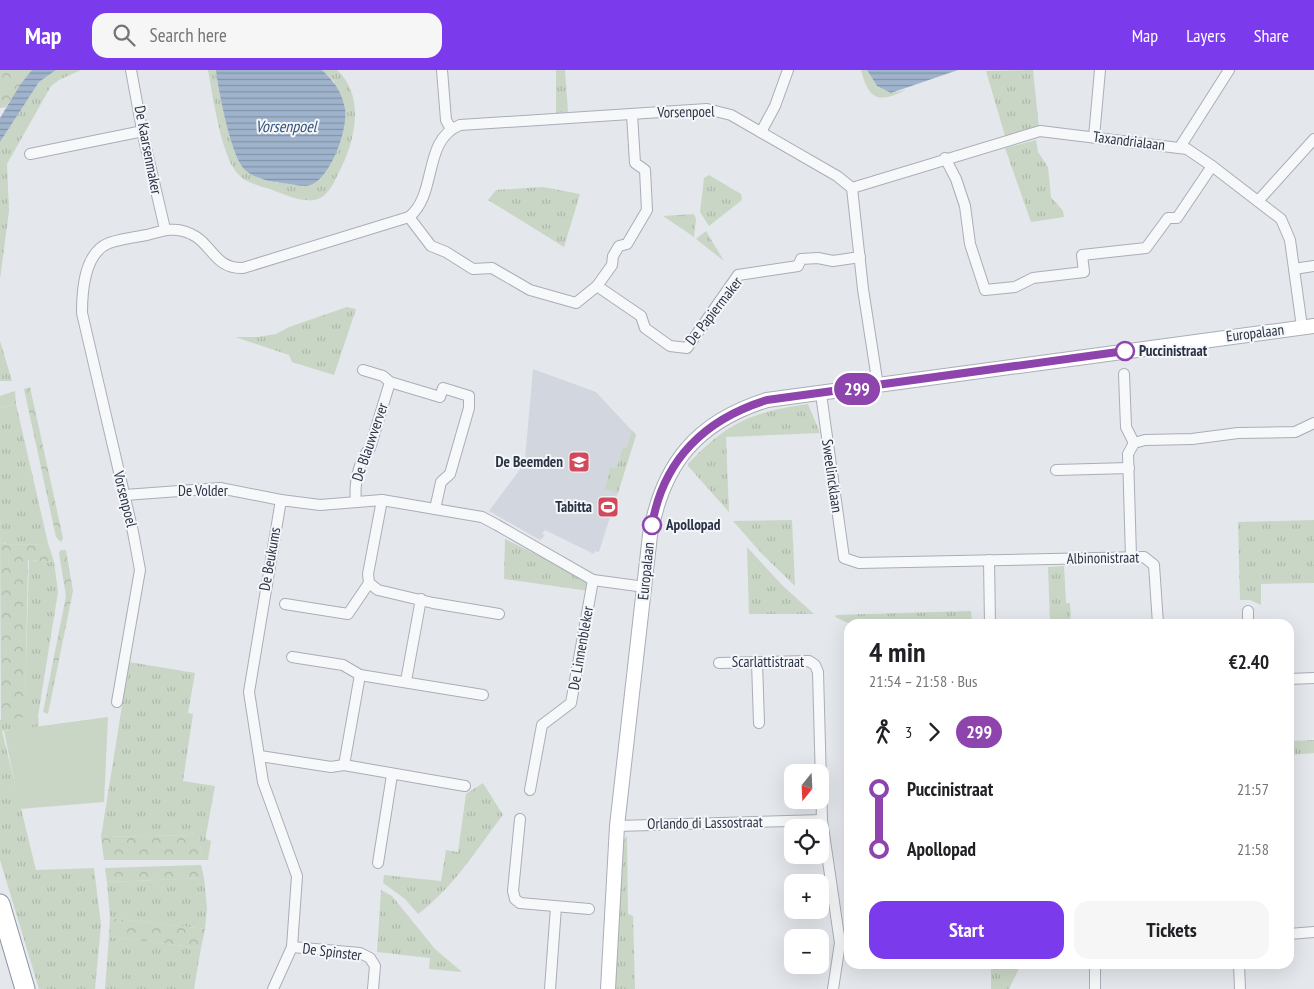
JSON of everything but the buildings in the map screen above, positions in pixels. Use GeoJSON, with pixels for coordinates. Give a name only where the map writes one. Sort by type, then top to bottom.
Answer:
{"type":"FeatureCollection","features":[{"type":"Feature","properties":{"kind":"highway"},"geometry":{"type":"LineString","coordinates":[[0,904],[24,989]]}},
{"type":"Feature","properties":{"kind":"street","name":"De Kaarsenmaker"},"geometry":{"type":"LineString","coordinates":[[131,70],[142,131],[165,229]]}},
{"type":"Feature","properties":{"kind":"street"},"geometry":{"type":"LineString","coordinates":[[442,70],[446,120],[451,129],[439,144],[418,208],[409,217],[431,246],[446,252],[473,269],[492,268],[530,290],[576,303],[597,286],[612,265],[613,256],[620,246],[627,244],[647,210],[645,170],[635,162],[632,114]]}},
{"type":"Feature","properties":{"kind":"street"},"geometry":{"type":"LineString","coordinates":[[761,132],[775,106],[788,70]]}},
{"type":"Feature","properties":{"kind":"street"},"geometry":{"type":"LineString","coordinates":[[1094,137],[1100,70]]}},
{"type":"Feature","properties":{"kind":"street"},"geometry":{"type":"LineString","coordinates":[[1180,147],[1228,70]]}},
{"type":"Feature","properties":{"kind":"street","name":"Vorsenpoel"},"geometry":{"type":"LineString","coordinates":[[451,129],[460,125],[707,109],[719,110],[837,176],[852,188]]}},
{"type":"Feature","properties":{"kind":"street"},"geometry":{"type":"LineString","coordinates":[[30,154],[142,131]]}},
{"type":"Feature","properties":{"kind":"street","name":"Taxandrialaan"},"geometry":{"type":"LineString","coordinates":[[852,188],[1030,132],[1051,131],[1180,147],[1197,154],[1281,219],[1287,230],[1308,326]]}},
{"type":"Feature","properties":{"kind":"street"},"geometry":{"type":"LineString","coordinates":[[1258,201],[1314,139]]}},
{"type":"Feature","properties":{"kind":"street"},"geometry":{"type":"LineString","coordinates":[[945,158],[956,179],[965,206],[970,244],[985,290],[1016,287],[1033,278],[1084,272],[1082,255],[1146,248],[1168,218],[1176,218],[1212,166]]}},
{"type":"Feature","properties":{"kind":"street"},"geometry":{"type":"LineString","coordinates":[[852,188],[878,386]]}},
{"type":"Feature","properties":{"kind":"street","name":"Vorsenpoel"},"geometry":{"type":"LineString","coordinates":[[117,702],[140,570],[125,495],[83,324],[82,301],[90,261],[101,247],[110,243],[165,229],[183,230],[194,235],[224,265],[233,268],[243,268],[409,217]]}},
{"type":"Feature","properties":{"kind":"street","name":"De Papiermaker"},"geometry":{"type":"LineString","coordinates":[[597,286],[641,316],[645,328],[670,346],[687,348],[738,275],[798,266],[801,259],[818,258],[834,261],[860,257]]}},
{"type":"Feature","properties":{"kind":"street"},"geometry":{"type":"LineString","coordinates":[[1294,269],[1314,266]]}},
{"type":"Feature","properties":{"kind":"street","name":"Europalaan"},"geometry":{"type":"LineString","coordinates":[[608,989],[617,826],[650,535],[657,501],[670,470],[695,440],[709,428],[741,408],[767,400],[1308,326]]}},
{"type":"Feature","properties":{"kind":"street","name":"De Blauwverver"},"geometry":{"type":"LineString","coordinates":[[363,370],[383,376],[390,382],[440,396],[443,388],[469,396],[469,408],[450,474],[441,482],[434,509]]}},
{"type":"Feature","properties":{"kind":"street"},"geometry":{"type":"LineString","coordinates":[[1124,374],[1126,428],[1134,442]]}},
{"type":"Feature","properties":{"kind":"street","name":"De Blauwverver"},"geometry":{"type":"LineString","coordinates":[[356,502],[354,487],[365,454],[370,448],[390,382]]}},
{"type":"Feature","properties":{"kind":"street","name":"Sweelincklaan"},"geometry":{"type":"LineString","coordinates":[[821,394],[844,558]]}},
{"type":"Feature","properties":{"kind":"street"},"geometry":{"type":"LineString","coordinates":[[1131,557],[1129,448],[1134,442],[1192,439],[1238,433],[1295,432],[1314,423]]}},
{"type":"Feature","properties":{"kind":"street"},"geometry":{"type":"LineString","coordinates":[[1056,470],[1129,468]]}},
{"type":"Feature","properties":{"kind":"street","name":"De Volder"},"geometry":{"type":"LineString","coordinates":[[125,495],[220,488],[281,500]]}},
{"type":"Feature","properties":{"kind":"street"},"geometry":{"type":"LineString","coordinates":[[281,500],[320,505],[382,500],[482,518],[593,580],[645,587]]}},
{"type":"Feature","properties":{"kind":"street","name":"De Beukums"},"geometry":{"type":"LineString","coordinates":[[273,989],[292,947],[297,876],[263,782],[249,692],[281,500]]}},
{"type":"Feature","properties":{"kind":"street"},"geometry":{"type":"LineString","coordinates":[[285,604],[348,614],[369,583],[368,574],[382,500]]}},
{"type":"Feature","properties":{"kind":"street","name":"Albinonistraat"},"geometry":{"type":"LineString","coordinates":[[844,558],[859,563],[1144,557],[1154,565],[1158,619]]}},
{"type":"Feature","properties":{"kind":"street"},"geometry":{"type":"LineString","coordinates":[[989,560],[990,619]]}},
{"type":"Feature","properties":{"kind":"street","name":"De Linnenbleker"},"geometry":{"type":"LineString","coordinates":[[530,790],[542,725],[571,703],[593,580]]}},
{"type":"Feature","properties":{"kind":"street"},"geometry":{"type":"LineString","coordinates":[[369,583],[378,590],[433,603],[499,614]]}},
{"type":"Feature","properties":{"kind":"street"},"geometry":{"type":"LineString","coordinates":[[406,681],[421,599]]}},
{"type":"Feature","properties":{"kind":"street"},"geometry":{"type":"LineString","coordinates":[[1248,611],[1248,619]]}},
{"type":"Feature","properties":{"kind":"street"},"geometry":{"type":"LineString","coordinates":[[292,657],[342,665],[360,675],[483,695]]}},
{"type":"Feature","properties":{"kind":"street","name":"Scarlattistraat"},"geometry":{"type":"LineString","coordinates":[[719,663],[809,661],[815,664],[818,672],[822,819]]}},
{"type":"Feature","properties":{"kind":"street"},"geometry":{"type":"LineString","coordinates":[[757,662],[758,723]]}},
{"type":"Feature","properties":{"kind":"street"},"geometry":{"type":"LineString","coordinates":[[344,765],[360,675]]}},
{"type":"Feature","properties":{"kind":"street"},"geometry":{"type":"LineString","coordinates":[[1294,679],[1314,678]]}},
{"type":"Feature","properties":{"kind":"street"},"geometry":{"type":"LineString","coordinates":[[260,756],[331,767],[344,765],[392,775],[464,786]]}},
{"type":"Feature","properties":{"kind":"street"},"geometry":{"type":"LineString","coordinates":[[378,863],[392,775]]}},
{"type":"Feature","properties":{"kind":"street"},"geometry":{"type":"LineString","coordinates":[[520,819],[513,891],[515,899],[520,903],[589,909]]}},
{"type":"Feature","properties":{"kind":"street","name":"Orlando di Lassostraat"},"geometry":{"type":"LineString","coordinates":[[617,826],[784,821]]}},
{"type":"Feature","properties":{"kind":"street"},"geometry":{"type":"LineString","coordinates":[[829,859],[844,943],[833,989]]}},
{"type":"Feature","properties":{"kind":"street"},"geometry":{"type":"LineString","coordinates":[[550,989],[556,907]]}},
{"type":"Feature","properties":{"kind":"street"},"geometry":{"type":"LineString","coordinates":[[1294,934],[1314,932]]}},
{"type":"Feature","properties":{"kind":"street","name":"De Spinster"},"geometry":{"type":"LineString","coordinates":[[292,947],[360,953],[370,958],[375,966],[372,989]]}},
{"type":"Feature","properties":{"kind":"street"},"geometry":{"type":"LineString","coordinates":[[1095,969],[1095,989]]}},
{"type":"Feature","properties":{"kind":"street"},"geometry":{"type":"LineString","coordinates":[[1239,969],[1240,989]]}},
{"type":"Feature","properties":{"kind":"shaded area","name":"De Beemden"},"geometry":{"type":"Polygon","coordinates":[[[533,369],[596,392],[636,435],[599,552],[595,551],[594,554],[545,530],[542,534],[545,535],[540,540],[489,511],[524,464],[529,465],[530,461],[525,459],[533,369]]]}},
{"type":"Feature","properties":{"kind":"green space"},"geometry":{"type":"Polygon","coordinates":[[[0,70],[32,70],[6,107],[0,108],[0,70]]]}},
{"type":"Feature","properties":{"kind":"green space"},"geometry":{"type":"Polygon","coordinates":[[[56,70],[81,70],[59,80],[51,86],[7,164],[9,211],[0,279],[0,142],[39,82],[56,70]]]}},
{"type":"Feature","properties":{"kind":"green space"},"geometry":{"type":"Polygon","coordinates":[[[208,70],[216,70],[226,123],[241,163],[253,175],[278,183],[335,82],[322,70],[337,70],[346,81],[352,94],[355,107],[355,122],[343,164],[327,193],[318,199],[312,200],[294,198],[250,182],[237,173],[229,160],[221,135],[208,70]]]}},
{"type":"Feature","properties":{"kind":"green space"},"geometry":{"type":"Polygon","coordinates":[[[556,70],[565,70],[568,112],[556,113],[556,70]]]}},
{"type":"Feature","properties":{"kind":"green space"},"geometry":{"type":"Polygon","coordinates":[[[861,70],[867,70],[877,86],[891,93],[906,90],[889,97],[882,98],[876,96],[868,88],[861,70]]]}},
{"type":"Feature","properties":{"kind":"green space"},"geometry":{"type":"Polygon","coordinates":[[[1033,70],[1039,128],[1005,136],[986,71],[1033,70]]]}},
{"type":"Feature","properties":{"kind":"green space"},"geometry":{"type":"Polygon","coordinates":[[[1036,140],[1038,152],[1048,167],[1051,197],[1063,211],[1064,217],[1031,222],[1005,148],[1036,140]]]}},
{"type":"Feature","properties":{"kind":"green space"},"geometry":{"type":"Polygon","coordinates":[[[709,175],[741,194],[742,200],[709,226],[700,212],[704,178],[709,175]]]}},
{"type":"Feature","properties":{"kind":"green space"},"geometry":{"type":"Polygon","coordinates":[[[543,187],[580,194],[564,247],[488,200],[496,190],[543,187]]]}},
{"type":"Feature","properties":{"kind":"green space"},"geometry":{"type":"Polygon","coordinates":[[[694,214],[696,219],[694,237],[663,216],[694,214]]]}},
{"type":"Feature","properties":{"kind":"green space"},"geometry":{"type":"Polygon","coordinates":[[[706,231],[724,261],[696,239],[706,231]]]}},
{"type":"Feature","properties":{"kind":"green space"},"geometry":{"type":"Polygon","coordinates":[[[347,307],[356,309],[334,375],[292,362],[289,355],[235,337],[258,337],[276,334],[289,327],[347,307]]]}},
{"type":"Feature","properties":{"kind":"green space"},"geometry":{"type":"Polygon","coordinates":[[[0,341],[12,381],[0,381],[0,341]]]}},
{"type":"Feature","properties":{"kind":"green space"},"geometry":{"type":"Polygon","coordinates":[[[30,387],[63,538],[61,542],[56,537],[24,389],[30,387]]]}},
{"type":"Feature","properties":{"kind":"green space"},"geometry":{"type":"Polygon","coordinates":[[[15,391],[16,404],[0,408],[0,396],[15,391]]]}},
{"type":"Feature","properties":{"kind":"green space"},"geometry":{"type":"Polygon","coordinates":[[[16,404],[48,543],[44,545],[6,544],[3,542],[0,520],[0,408],[16,404]]]}},
{"type":"Feature","properties":{"kind":"green space"},"geometry":{"type":"Polygon","coordinates":[[[808,404],[820,433],[726,437],[729,512],[688,466],[716,438],[742,421],[771,411],[808,404]]]}},
{"type":"Feature","properties":{"kind":"green space"},"geometry":{"type":"Polygon","coordinates":[[[632,430],[636,435],[618,493],[605,489],[610,467],[616,469],[623,447],[627,448],[632,430]]]}},
{"type":"Feature","properties":{"kind":"green space"},"geometry":{"type":"Polygon","coordinates":[[[0,520],[4,544],[44,545],[48,543],[54,562],[28,560],[25,710],[33,712],[33,716],[1,720],[0,520]]]}},
{"type":"Feature","properties":{"kind":"green space"},"geometry":{"type":"Polygon","coordinates":[[[792,520],[795,586],[762,554],[733,521],[792,520]]]}},
{"type":"Feature","properties":{"kind":"green space"},"geometry":{"type":"Polygon","coordinates":[[[1314,520],[1314,583],[1261,584],[1261,605],[1250,600],[1240,600],[1238,522],[1314,520]]]}},
{"type":"Feature","properties":{"kind":"green space"},"geometry":{"type":"Polygon","coordinates":[[[505,539],[574,573],[590,584],[589,591],[504,579],[505,539]]]}},
{"type":"Feature","properties":{"kind":"green space"},"geometry":{"type":"Polygon","coordinates":[[[747,547],[782,585],[814,614],[749,614],[747,547]]]}},
{"type":"Feature","properties":{"kind":"green space"},"geometry":{"type":"Polygon","coordinates":[[[61,550],[66,550],[73,591],[48,714],[43,712],[66,596],[59,553],[61,550]]]}},
{"type":"Feature","properties":{"kind":"green space"},"geometry":{"type":"Polygon","coordinates":[[[29,560],[54,562],[58,592],[38,716],[39,728],[2,731],[36,870],[94,868],[101,925],[95,989],[39,989],[0,860],[0,720],[27,712],[25,710],[25,700],[29,560]]]}},
{"type":"Feature","properties":{"kind":"green space"},"geometry":{"type":"Polygon","coordinates":[[[1064,566],[1066,603],[1070,603],[1071,619],[1050,619],[1048,567],[1064,566]]]}},
{"type":"Feature","properties":{"kind":"green space"},"geometry":{"type":"Polygon","coordinates":[[[971,611],[972,619],[844,619],[844,621],[835,617],[836,615],[971,611]]]}},
{"type":"Feature","properties":{"kind":"green space"},"geometry":{"type":"Polygon","coordinates":[[[129,662],[195,673],[188,713],[193,714],[183,781],[215,786],[206,835],[206,839],[211,841],[208,860],[202,860],[199,835],[101,837],[129,662]]]}},
{"type":"Feature","properties":{"kind":"green space"},"geometry":{"type":"Polygon","coordinates":[[[108,717],[104,802],[20,809],[4,731],[108,717]]]}},
{"type":"Feature","properties":{"kind":"green space"},"geometry":{"type":"Polygon","coordinates":[[[1314,740],[1314,753],[1294,755],[1294,741],[1314,740]]]}},
{"type":"Feature","properties":{"kind":"green space"},"geometry":{"type":"Polygon","coordinates":[[[483,783],[503,815],[454,880],[418,914],[405,899],[383,883],[384,875],[441,881],[446,850],[458,852],[466,794],[483,783]]]}},
{"type":"Feature","properties":{"kind":"green space"},"geometry":{"type":"Polygon","coordinates":[[[199,835],[202,860],[104,860],[101,837],[199,835]]]}},
{"type":"Feature","properties":{"kind":"green space"},"geometry":{"type":"Polygon","coordinates":[[[627,836],[628,914],[633,916],[635,989],[614,989],[624,840],[627,836]]]}},
{"type":"Feature","properties":{"kind":"green space"},"geometry":{"type":"Polygon","coordinates":[[[201,865],[204,878],[107,882],[105,869],[106,868],[201,865]]]}},
{"type":"Feature","properties":{"kind":"green space"},"geometry":{"type":"Polygon","coordinates":[[[204,878],[207,908],[205,929],[110,918],[107,882],[204,878]]]}},
{"type":"Feature","properties":{"kind":"green space"},"geometry":{"type":"Polygon","coordinates":[[[381,890],[392,896],[435,949],[462,972],[429,969],[430,958],[377,952],[381,890]]]}},
{"type":"Feature","properties":{"kind":"green space"},"geometry":{"type":"Polygon","coordinates":[[[110,918],[205,929],[201,948],[109,937],[110,918]]]}},
{"type":"Feature","properties":{"kind":"green space"},"geometry":{"type":"Polygon","coordinates":[[[109,937],[201,948],[194,989],[105,989],[109,937]]]}},
{"type":"Feature","properties":{"kind":"green space"},"geometry":{"type":"Polygon","coordinates":[[[991,969],[1019,969],[1009,989],[991,989],[991,969]]]}},
{"type":"Feature","properties":{"kind":"water"},"geometry":{"type":"Polygon","coordinates":[[[32,70],[56,70],[39,82],[0,142],[0,118],[20,85],[32,70]]]}},
{"type":"Feature","properties":{"kind":"water","name":"Vorsenpoel"},"geometry":{"type":"Polygon","coordinates":[[[216,70],[322,70],[326,74],[340,92],[344,103],[345,118],[337,150],[320,179],[306,186],[273,182],[252,175],[244,169],[239,162],[230,137],[219,92],[216,70]]]}},
{"type":"Feature","properties":{"kind":"water"},"geometry":{"type":"Polygon","coordinates":[[[867,70],[958,70],[891,93],[877,86],[867,70]]]}},
{"type":"Feature","properties":{"kind":"bus line","name":"299"},"geometry":{"type":"LineString","coordinates":[[652,525],[657,501],[670,470],[677,460],[709,428],[741,408],[767,400],[1125,351]]}},
{"type":"Feature","properties":{"kind":"place","name":"Puccinistraat"},"geometry":{"type":"Point","coordinates":[1125,351]}},
{"type":"Feature","properties":{"kind":"place","name":"De Beemden"},"geometry":{"type":"Point","coordinates":[579,462]}},
{"type":"Feature","properties":{"kind":"place","name":"Tabitta"},"geometry":{"type":"Point","coordinates":[608,507]}},
{"type":"Feature","properties":{"kind":"place","name":"Apollopad"},"geometry":{"type":"Point","coordinates":[652,525]}}]}
